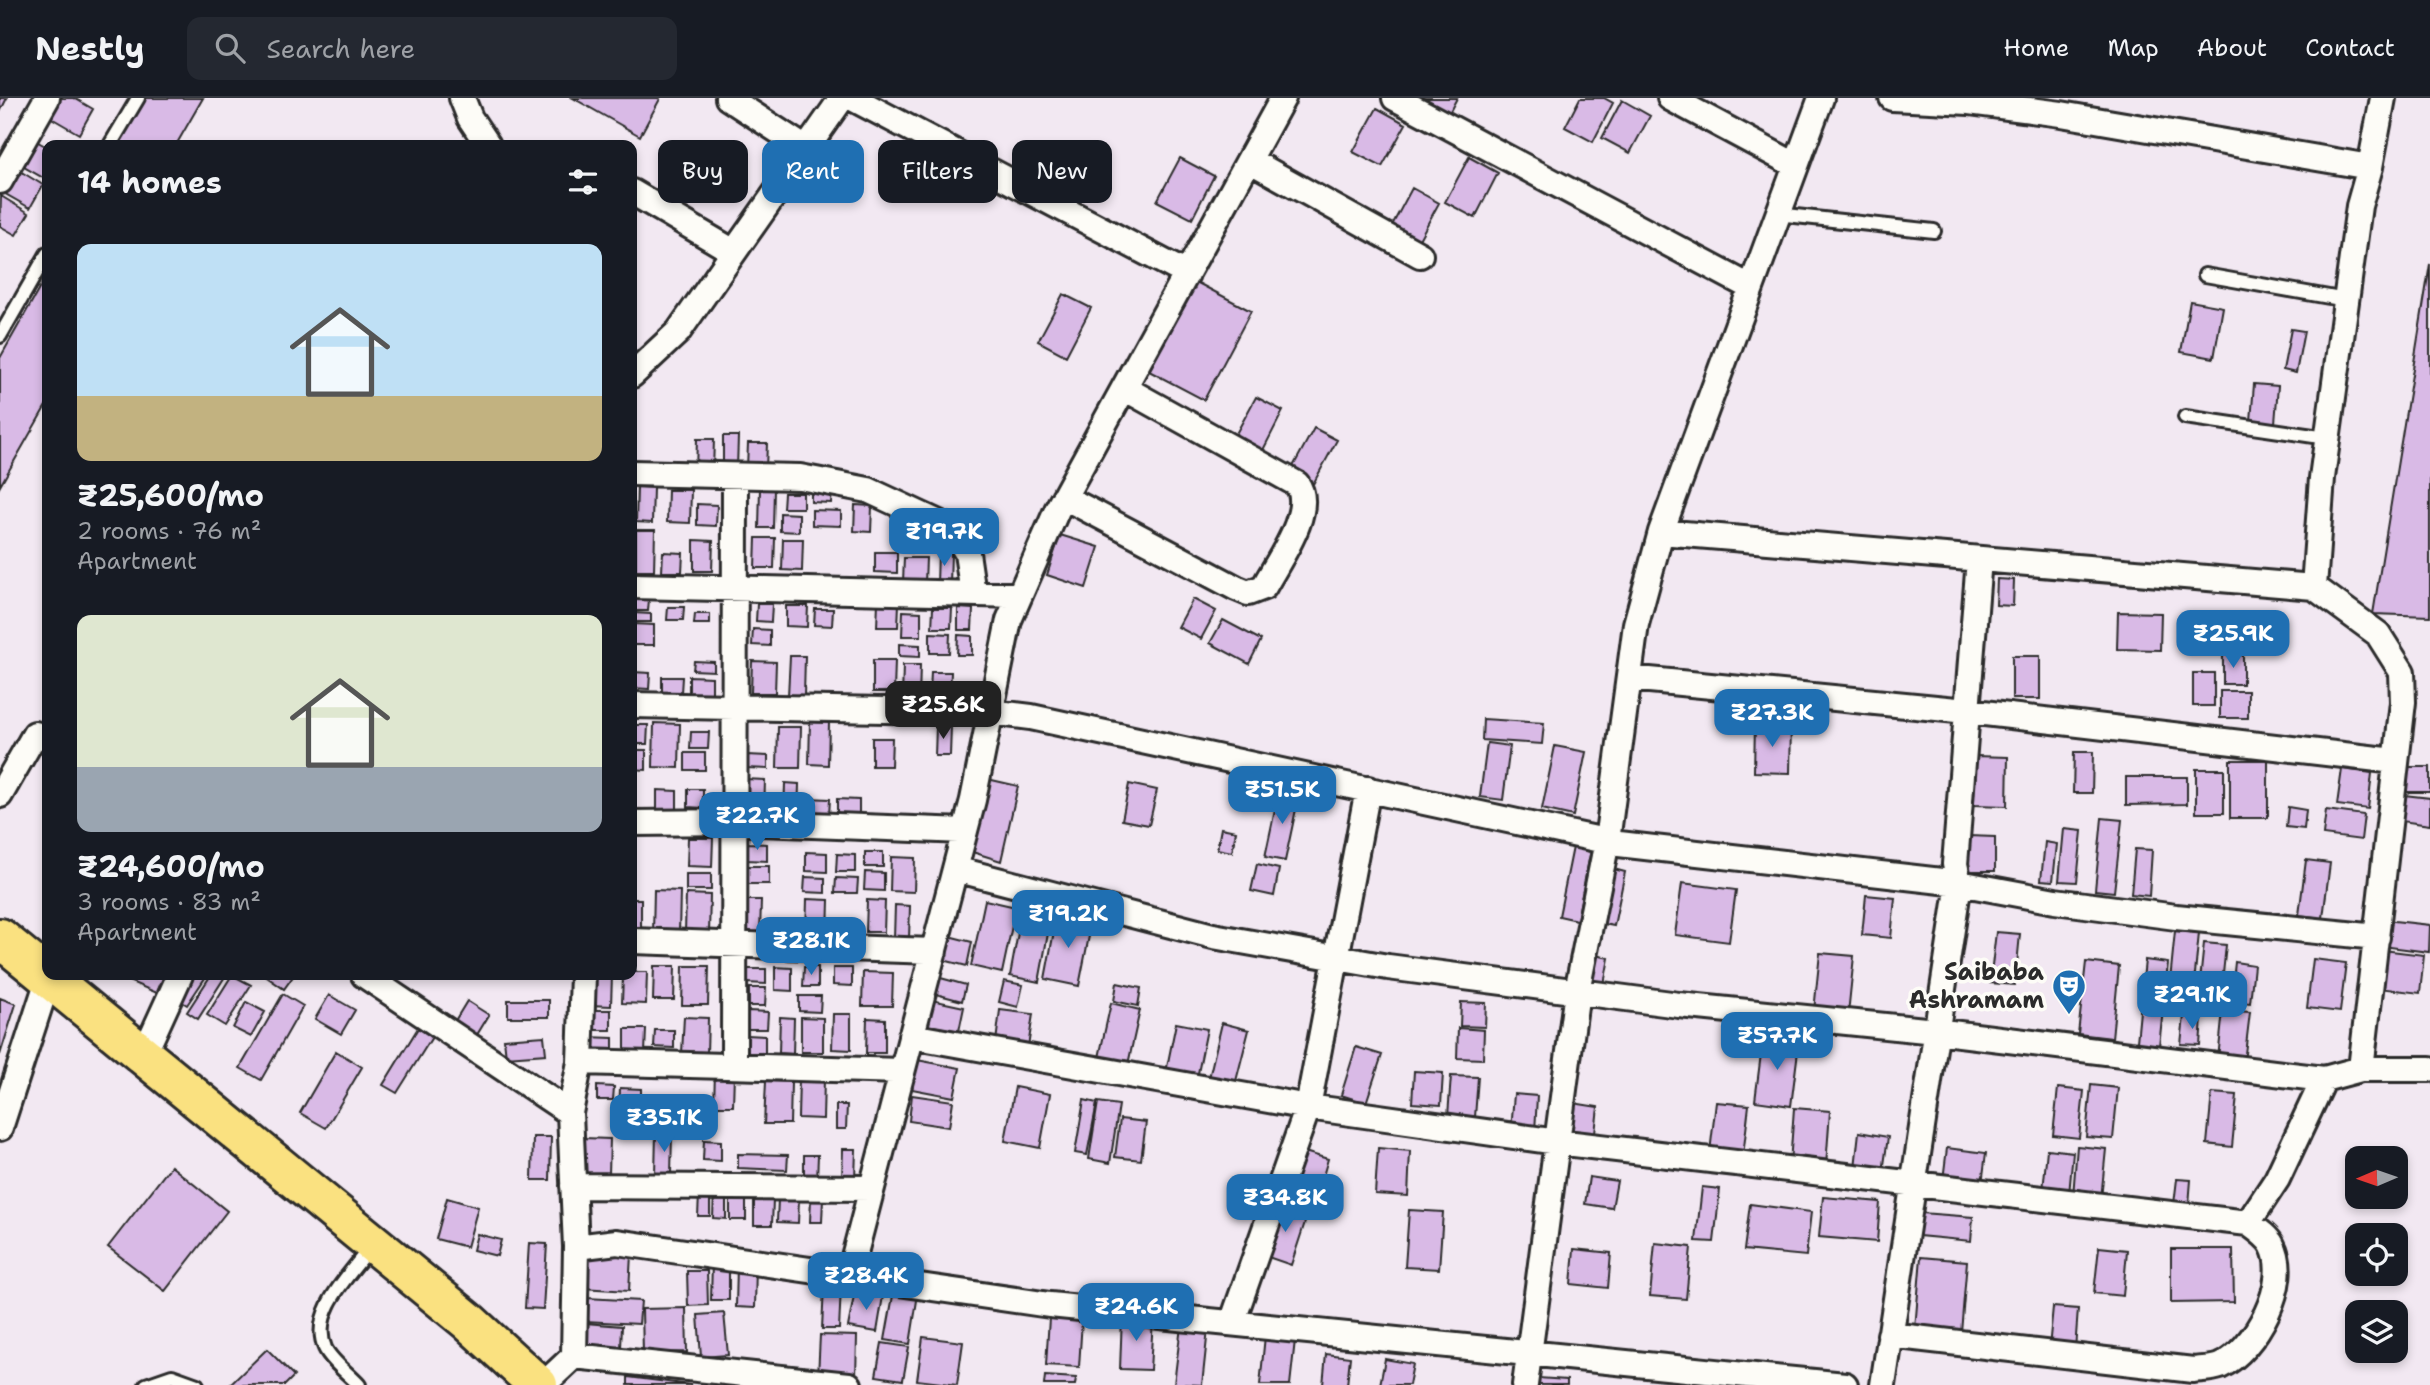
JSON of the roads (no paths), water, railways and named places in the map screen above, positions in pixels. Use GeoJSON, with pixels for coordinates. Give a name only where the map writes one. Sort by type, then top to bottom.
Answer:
{"type":"FeatureCollection","features":[{"type":"Feature","properties":{"kind":"main road"},"geometry":{"type":"LineString","coordinates":[[0,938],[42,971]]}},
{"type":"Feature","properties":{"kind":"main road"},"geometry":{"type":"LineString","coordinates":[[53,980],[541,1385]]}},
{"type":"Feature","properties":{"kind":"street"},"geometry":{"type":"LineString","coordinates":[[0,181],[47,98]]}},
{"type":"Feature","properties":{"kind":"street"},"geometry":{"type":"LineString","coordinates":[[462,98],[470,118],[485,140]]}},
{"type":"Feature","properties":{"kind":"street"},"geometry":{"type":"LineString","coordinates":[[728,98],[792,140]]}},
{"type":"Feature","properties":{"kind":"street"},"geometry":{"type":"LineString","coordinates":[[812,140],[842,98]]}},
{"type":"Feature","properties":{"kind":"street"},"geometry":{"type":"LineString","coordinates":[[852,98],[1187,274]]}},
{"type":"Feature","properties":{"kind":"street"},"geometry":{"type":"LineString","coordinates":[[849,1276],[965,831],[1009,620],[1064,497],[1283,98]]}},
{"type":"Feature","properties":{"kind":"street"},"geometry":{"type":"LineString","coordinates":[[1395,98],[1750,286]]}},
{"type":"Feature","properties":{"kind":"street"},"geometry":{"type":"LineString","coordinates":[[1670,98],[1796,165]]}},
{"type":"Feature","properties":{"kind":"street"},"geometry":{"type":"LineString","coordinates":[[1525,1385],[1577,991],[1607,841],[1636,624],[1661,532],[1821,98]]}},
{"type":"Feature","properties":{"kind":"street"},"geometry":{"type":"LineString","coordinates":[[1892,98],[1969,102],[2061,114],[2370,167]]}},
{"type":"Feature","properties":{"kind":"street"},"geometry":{"type":"LineString","coordinates":[[2314,587],[2327,438],[2359,206],[2370,167],[2383,98]]}},
{"type":"Feature","properties":{"kind":"street"},"geometry":{"type":"LineString","coordinates":[[1249,160],[1420,255]]}},
{"type":"Feature","properties":{"kind":"street"},"geometry":{"type":"LineString","coordinates":[[637,194],[734,252]]}},
{"type":"Feature","properties":{"kind":"street"},"geometry":{"type":"LineString","coordinates":[[637,370],[678,332],[768,203]]}},
{"type":"Feature","properties":{"kind":"street"},"geometry":{"type":"LineString","coordinates":[[1064,497],[1236,588],[1248,593],[1264,587],[1302,515],[1301,489],[1297,484],[1124,388]]}},
{"type":"Feature","properties":{"kind":"street"},"geometry":{"type":"LineString","coordinates":[[637,473],[800,477],[839,482],[868,490],[930,516],[952,529],[962,541],[973,594]]}},
{"type":"Feature","properties":{"kind":"street"},"geometry":{"type":"LineString","coordinates":[[734,1066],[735,476]]}},
{"type":"Feature","properties":{"kind":"street"},"geometry":{"type":"LineString","coordinates":[[1661,532],[2314,587],[2378,634],[2402,672],[2403,702],[2361,1069]]}},
{"type":"Feature","properties":{"kind":"street"},"geometry":{"type":"LineString","coordinates":[[1883,1385],[1959,883],[1955,864],[1979,559]]}},
{"type":"Feature","properties":{"kind":"street"},"geometry":{"type":"LineString","coordinates":[[637,586],[1020,595]]}},
{"type":"Feature","properties":{"kind":"street"},"geometry":{"type":"LineString","coordinates":[[1629,678],[1967,711],[2395,761]]}},
{"type":"Feature","properties":{"kind":"street"},"geometry":{"type":"LineString","coordinates":[[637,705],[990,712],[1031,717],[1607,841],[1959,883],[2055,901],[2163,915],[2377,937]]}},
{"type":"Feature","properties":{"kind":"street"},"geometry":{"type":"LineString","coordinates":[[0,795],[35,733],[42,736]]}},
{"type":"Feature","properties":{"kind":"street"},"geometry":{"type":"LineString","coordinates":[[1232,1323],[1308,1107],[1368,789]]}},
{"type":"Feature","properties":{"kind":"street"},"geometry":{"type":"LineString","coordinates":[[637,823],[734,822],[965,831]]}},
{"type":"Feature","properties":{"kind":"street"},"geometry":{"type":"LineString","coordinates":[[955,869],[1213,936],[1388,967],[1679,1005],[1935,1031],[2324,1079],[2361,1069],[2430,1069]]}},
{"type":"Feature","properties":{"kind":"street"},"geometry":{"type":"LineString","coordinates":[[637,941],[934,951]]}},
{"type":"Feature","properties":{"kind":"street"},"geometry":{"type":"LineString","coordinates":[[0,1128],[48,980]]}},
{"type":"Feature","properties":{"kind":"street"},"geometry":{"type":"LineString","coordinates":[[144,1054],[178,980]]}},
{"type":"Feature","properties":{"kind":"street"},"geometry":{"type":"LineString","coordinates":[[371,980],[570,1113]]}},
{"type":"Feature","properties":{"kind":"street"},"geometry":{"type":"LineString","coordinates":[[574,1356],[576,1247],[570,1113],[580,1062],[583,980]]}},
{"type":"Feature","properties":{"kind":"street"},"geometry":{"type":"LineString","coordinates":[[911,1036],[1308,1107],[1557,1142],[2248,1223],[2272,1244],[2276,1258],[2273,1296],[2258,1331],[2237,1355],[2219,1366],[2193,1370],[1890,1335]]}},
{"type":"Feature","properties":{"kind":"street"},"geometry":{"type":"LineString","coordinates":[[580,1062],[902,1071]]}},
{"type":"Feature","properties":{"kind":"street"},"geometry":{"type":"LineString","coordinates":[[2248,1223],[2277,1180],[2324,1079]]}},
{"type":"Feature","properties":{"kind":"street"},"geometry":{"type":"LineString","coordinates":[[573,1186],[872,1188]]}},
{"type":"Feature","properties":{"kind":"street"},"geometry":{"type":"LineString","coordinates":[[576,1247],[617,1242],[1050,1305],[1846,1385]]}},
{"type":"Feature","properties":{"kind":"street"},"geometry":{"type":"LineString","coordinates":[[541,1385],[574,1356],[849,1385]]}},
{"type":"Feature","properties":{"kind":"lane"},"geometry":{"type":"LineString","coordinates":[[113,140],[138,98]]}},
{"type":"Feature","properties":{"kind":"lane"},"geometry":{"type":"LineString","coordinates":[[1777,214],[1934,231]]}},
{"type":"Feature","properties":{"kind":"lane"},"geometry":{"type":"LineString","coordinates":[[0,336],[42,263]]}},
{"type":"Feature","properties":{"kind":"lane"},"geometry":{"type":"LineString","coordinates":[[2205,275],[2346,300]]}},
{"type":"Feature","properties":{"kind":"lane"},"geometry":{"type":"LineString","coordinates":[[2185,417],[2327,438]]}},
{"type":"Feature","properties":{"kind":"lane"},"geometry":{"type":"LineString","coordinates":[[359,1385],[326,1350],[322,1322],[325,1310],[373,1244]]}},
{"type":"Feature","properties":{"kind":"lane"},"geometry":{"type":"LineString","coordinates":[[146,1385],[172,1376],[197,1385]]}},
{"type":"Feature","properties":{"kind":"place","name":"Saibaba Ashramam"},"geometry":{"type":"Point","coordinates":[2069,1016]}}]}
